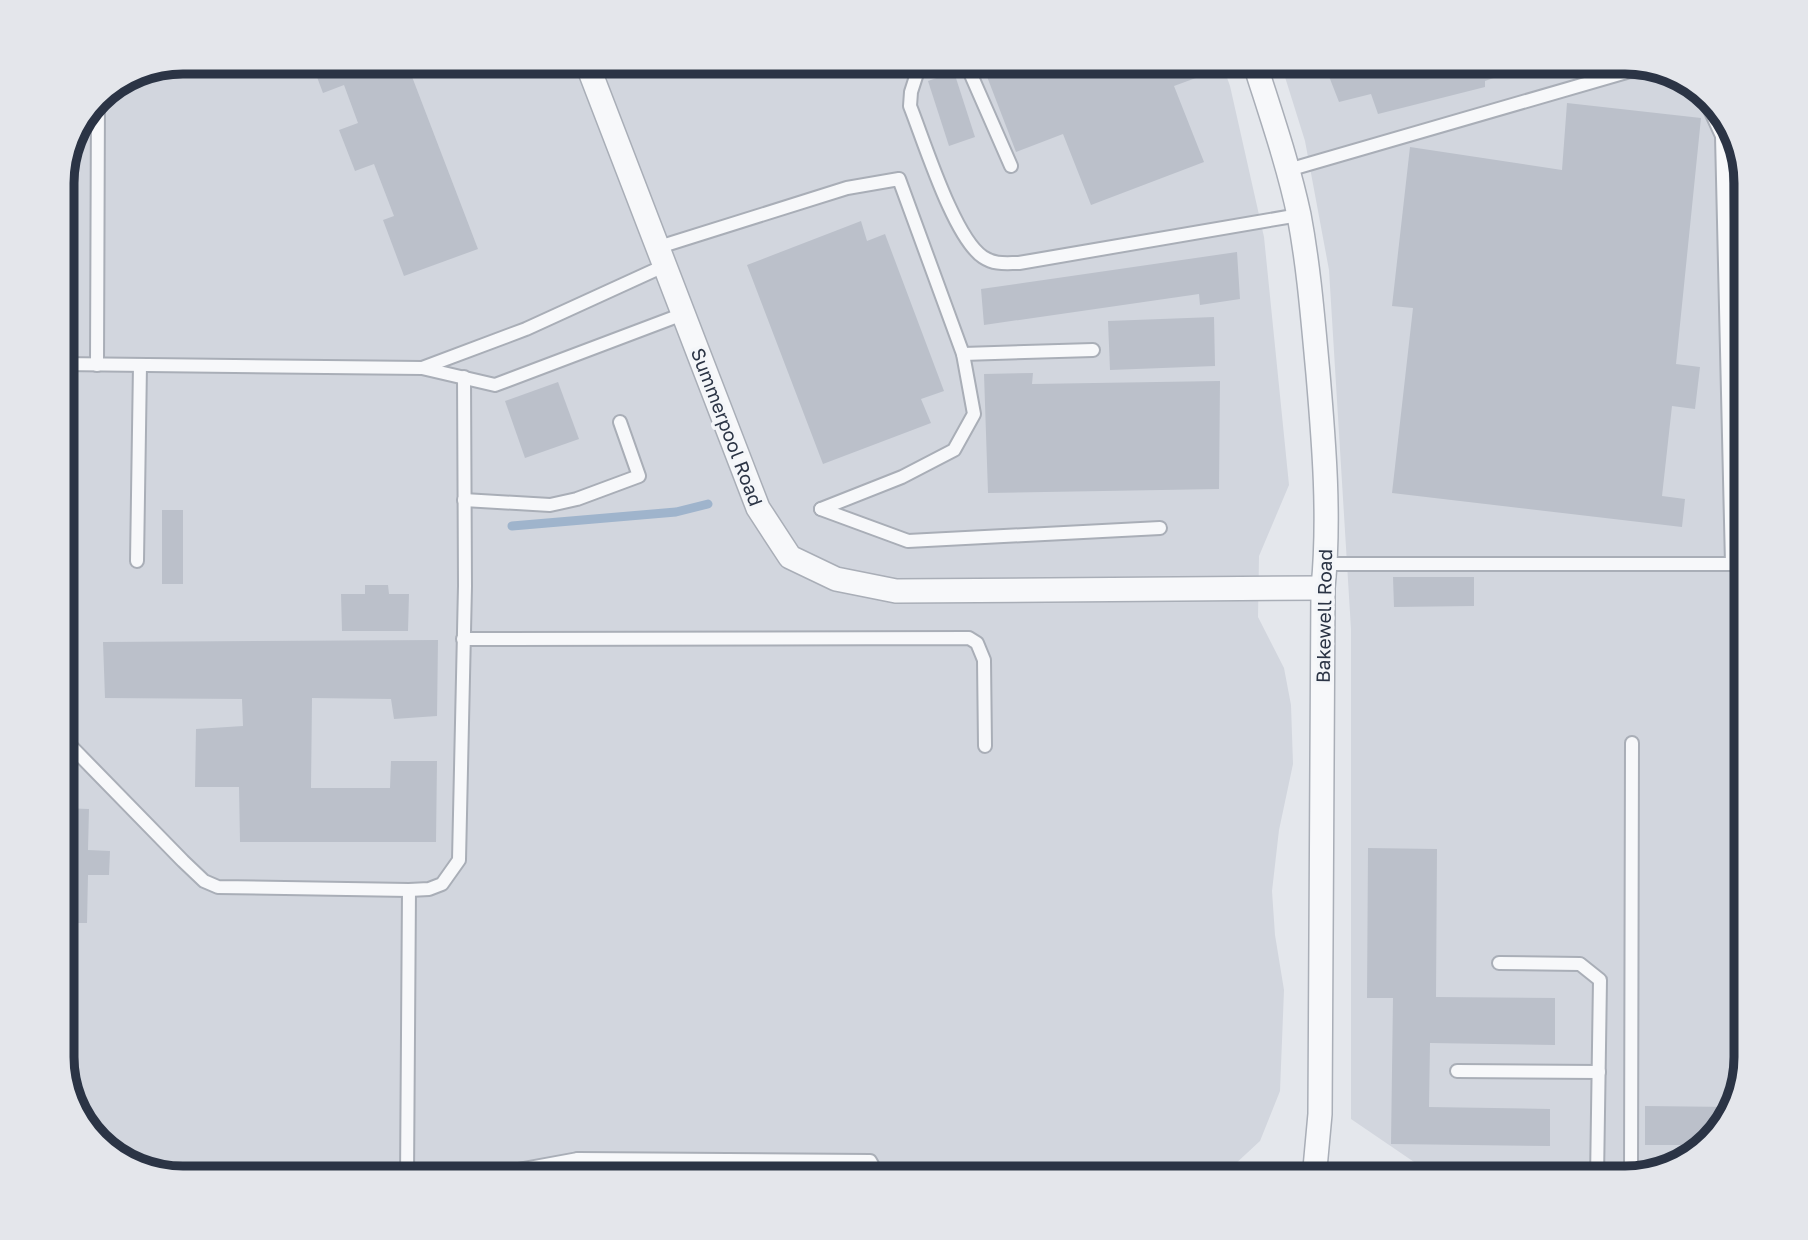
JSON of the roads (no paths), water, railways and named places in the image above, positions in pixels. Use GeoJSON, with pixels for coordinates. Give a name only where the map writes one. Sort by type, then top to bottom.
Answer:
{"type":"FeatureCollection","features":[{"type":"Feature","properties":{"kind":"street","name":"Summerpool Road"},"geometry":{"type":"LineString","coordinates":[[591,74],[758,508],[790,557],[836,579],[896,591],[1323,588]]}},
{"type":"Feature","properties":{"kind":"street","name":"Bakewell Road"},"geometry":{"type":"LineString","coordinates":[[1258,74],[1299,215],[1308,272],[1324,434],[1326,564],[1323,588],[1320,1114],[1315,1166]]}},
{"type":"Feature","properties":{"kind":"lane"},"geometry":{"type":"LineString","coordinates":[[917,74],[909,106],[952,212],[968,242],[981,256],[996,264],[1020,263],[1299,215]]}},
{"type":"Feature","properties":{"kind":"lane"},"geometry":{"type":"LineString","coordinates":[[971,74],[1012,166]]}},
{"type":"Feature","properties":{"kind":"lane"},"geometry":{"type":"LineString","coordinates":[[1288,170],[1620,74]]}},
{"type":"Feature","properties":{"kind":"lane"},"geometry":{"type":"LineString","coordinates":[[97,365],[98,114]]}},
{"type":"Feature","properties":{"kind":"lane"},"geometry":{"type":"LineString","coordinates":[[1326,564],[1732,564],[1722,136],[1716,123]]}},
{"type":"Feature","properties":{"kind":"lane"},"geometry":{"type":"LineString","coordinates":[[422,368],[526,329],[662,256],[846,188],[899,179],[962,354],[974,414],[954,450],[902,477],[821,509],[908,541],[1160,527]]}},
{"type":"Feature","properties":{"kind":"lane"},"geometry":{"type":"LineString","coordinates":[[74,364],[422,368],[495,385],[683,314]]}},
{"type":"Feature","properties":{"kind":"lane"},"geometry":{"type":"LineString","coordinates":[[962,354],[1093,350]]}},
{"type":"Feature","properties":{"kind":"lane"},"geometry":{"type":"LineString","coordinates":[[137,561],[140,365]]}},
{"type":"Feature","properties":{"kind":"lane"},"geometry":{"type":"LineString","coordinates":[[74,749],[183,861],[204,881],[218,887],[429,890],[442,884],[459,860],[464,377]]}},
{"type":"Feature","properties":{"kind":"lane"},"geometry":{"type":"LineString","coordinates":[[464,500],[550,505],[577,499],[639,476],[620,422]]}},
{"type":"Feature","properties":{"kind":"lane"},"geometry":{"type":"LineString","coordinates":[[463,639],[969,638],[976,643],[984,660],[985,746]]}},
{"type":"Feature","properties":{"kind":"lane"},"geometry":{"type":"LineString","coordinates":[[1631,1166],[1632,744]]}},
{"type":"Feature","properties":{"kind":"lane"},"geometry":{"type":"LineString","coordinates":[[407,1166],[409,890]]}},
{"type":"Feature","properties":{"kind":"lane"},"geometry":{"type":"LineString","coordinates":[[1499,963],[1580,964],[1600,980],[1597,1166]]}},
{"type":"Feature","properties":{"kind":"lane"},"geometry":{"type":"LineString","coordinates":[[1457,1070],[1599,1072]]}},
{"type":"Feature","properties":{"kind":"lane"},"geometry":{"type":"LineString","coordinates":[[578,1160],[593,1166]]}},
{"type":"Feature","properties":{"kind":"lane"},"geometry":{"type":"LineString","coordinates":[[543,1166],[578,1160],[870,1161],[873,1166]]}},
{"type":"Feature","properties":{"kind":"waterway"},"geometry":{"type":"LineString","coordinates":[[512,526],[676,512],[708,504]]}}]}
